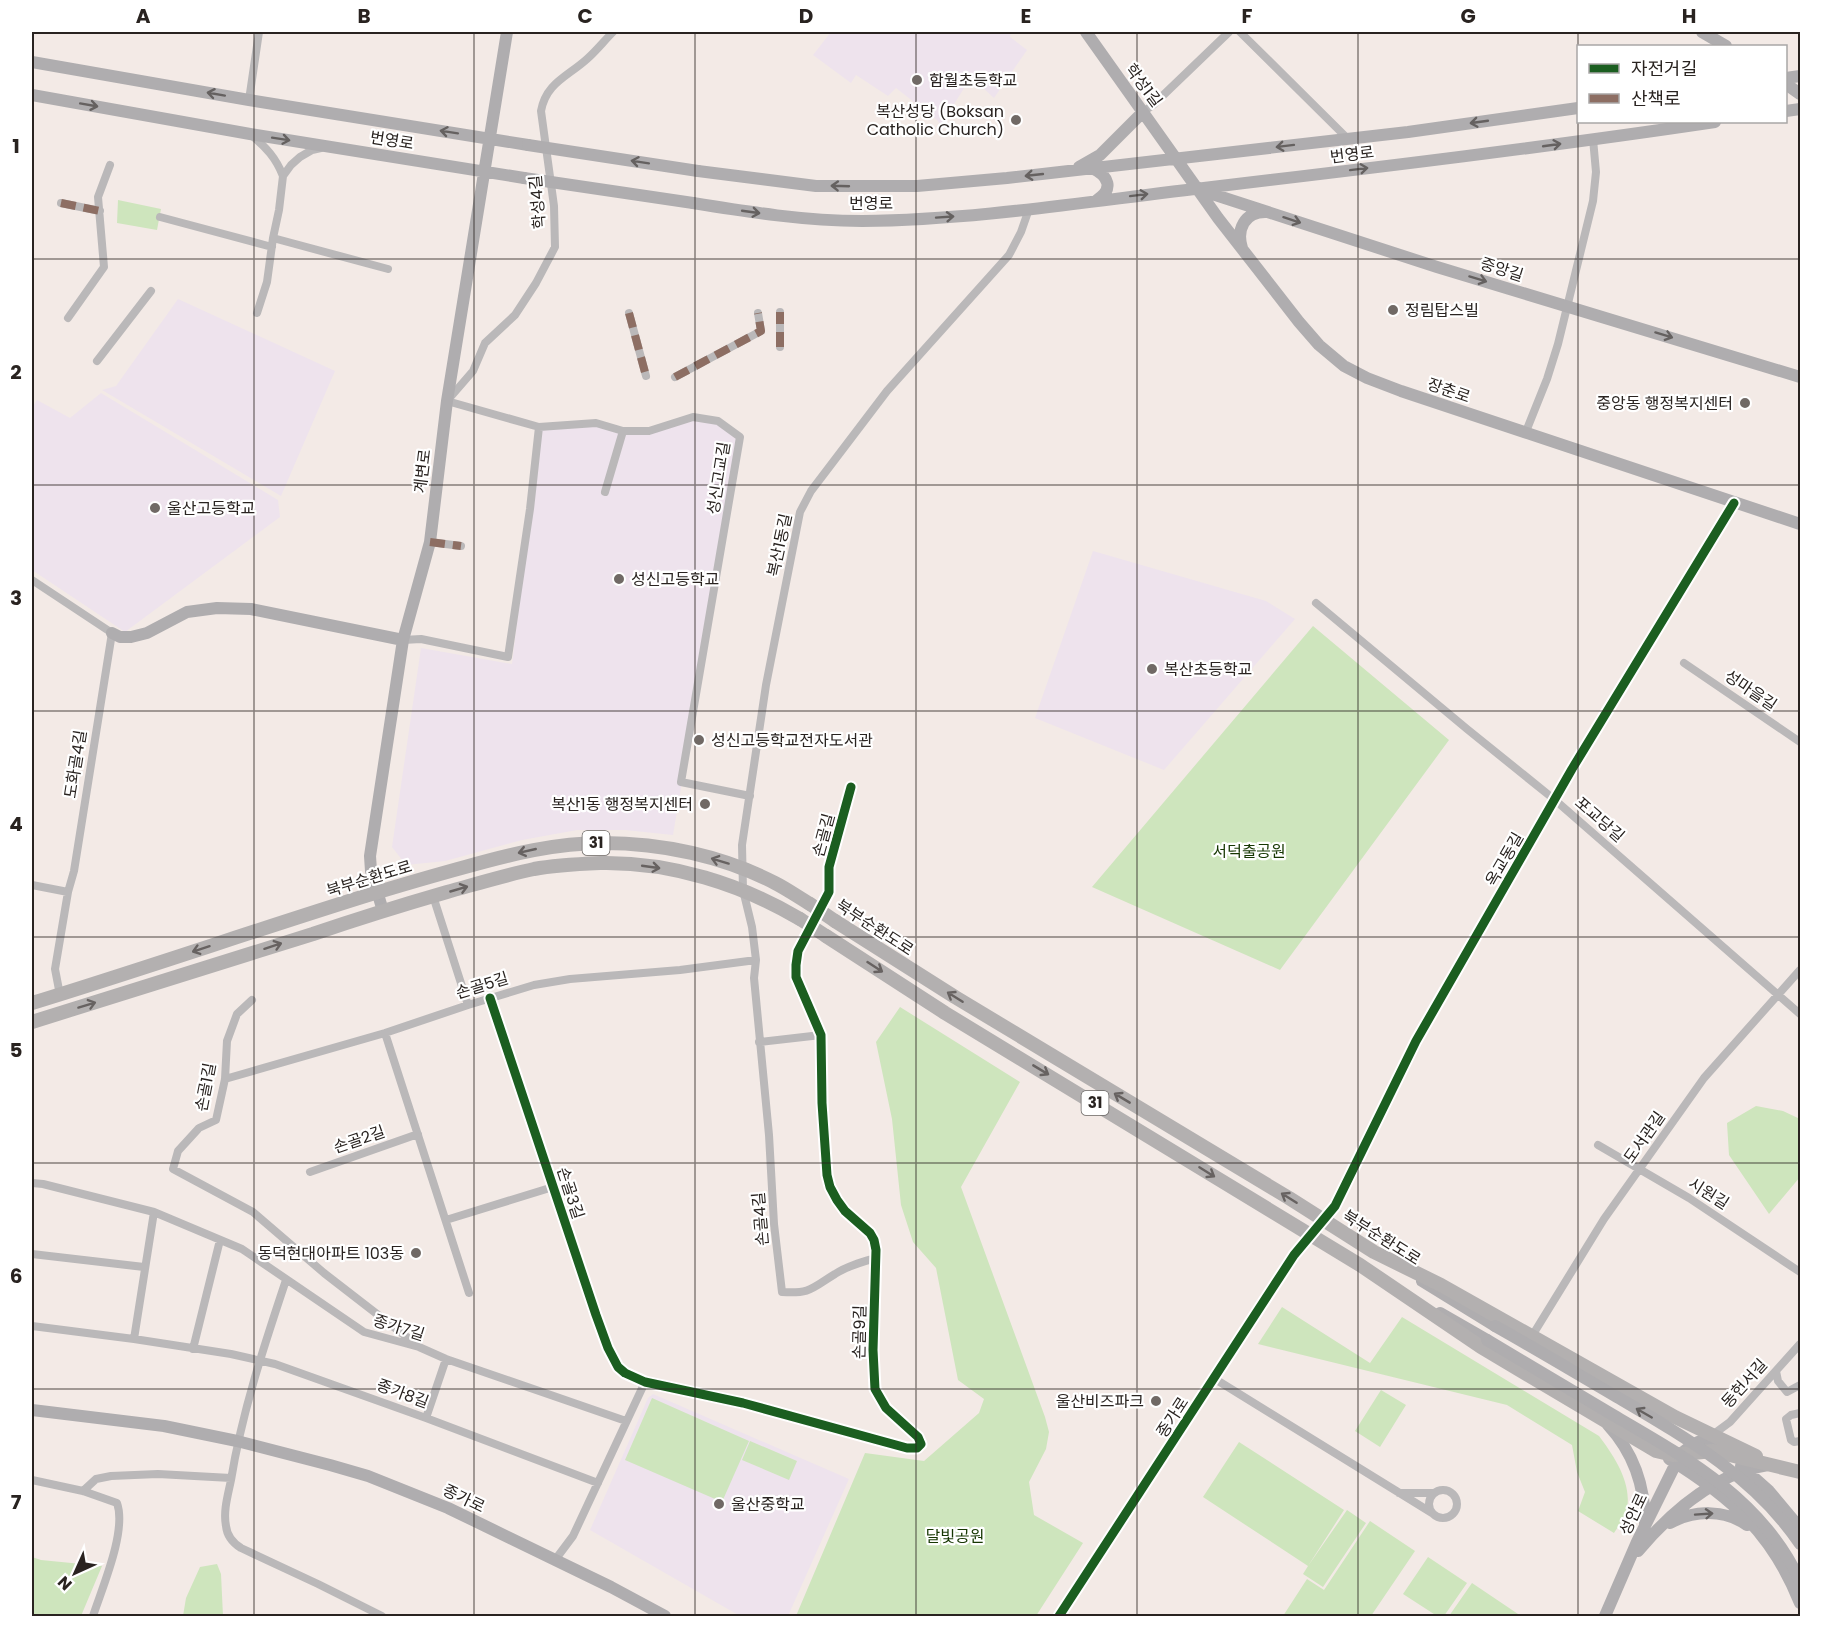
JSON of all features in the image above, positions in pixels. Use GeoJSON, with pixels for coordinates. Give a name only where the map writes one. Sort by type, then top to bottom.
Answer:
{"type":"FeatureCollection","features":[{"type":"Feature","properties":{"kind":"main road","name":"계변로"},"geometry":{"type":"LineString","coordinates":[[383,911],[371,871],[370,856],[403,640],[430,542],[447,401],[507,32]]}},
{"type":"Feature","properties":{"kind":"main road","name":"학성1길"},"geometry":{"type":"LineString","coordinates":[[1086,32],[1176,159]]}},
{"type":"Feature","properties":{"kind":"main road"},"geometry":{"type":"LineString","coordinates":[[1702,32],[1724,45]]}},
{"type":"Feature","properties":{"kind":"main road","name":"번영로"},"geometry":{"type":"LineString","coordinates":[[32,62],[490,139],[698,171],[816,186],[940,184],[1071,171],[1348,139],[1577,108]]}},
{"type":"Feature","properties":{"kind":"main road"},"geometry":{"type":"LineString","coordinates":[[1787,85],[1800,94]]}},
{"type":"Feature","properties":{"kind":"main road","name":"번영로"},"geometry":{"type":"LineString","coordinates":[[32,95],[250,134],[524,178],[754,213],[860,221],[966,216],[1029,209],[1411,163],[1707,123]]}},
{"type":"Feature","properties":{"kind":"main road"},"geometry":{"type":"LineString","coordinates":[[1071,171],[1100,155],[1143,112]]}},
{"type":"Feature","properties":{"kind":"main road","name":"장춘로"},"geometry":{"type":"LineString","coordinates":[[1176,159],[1243,252],[1299,322],[1319,345],[1344,366],[1401,391],[1525,434],[1800,524]]}},
{"type":"Feature","properties":{"kind":"main road"},"geometry":{"type":"LineString","coordinates":[[1092,168],[1102,174],[1108,183],[1105,193],[1097,200]]}},
{"type":"Feature","properties":{"kind":"main road","name":"중앙길"},"geometry":{"type":"LineString","coordinates":[[1197,188],[1437,267],[1800,377]]}},
{"type":"Feature","properties":{"kind":"main road"},"geometry":{"type":"LineString","coordinates":[[1243,252],[1239,235],[1244,222],[1254,214],[1267,212]]}},
{"type":"Feature","properties":{"kind":"main road"},"geometry":{"type":"LineString","coordinates":[[112,633],[120,637],[131,637],[147,633],[187,612],[217,608],[251,609],[403,640]]}},
{"type":"Feature","properties":{"kind":"main road","name":"북부순환도로"},"geometry":{"type":"LineString","coordinates":[[32,1003],[377,893],[530,849],[565,844],[604,843],[666,849],[715,859],[776,883],[955,997],[1495,1326],[1663,1423],[1745,1480],[1768,1503],[1800,1544]]}},
{"type":"Feature","properties":{"kind":"main road","name":"북부순환도로"},"geometry":{"type":"LineString","coordinates":[[32,1022],[383,911],[535,869],[604,863],[664,869],[743,890],[800,919],[945,1013],[1364,1268],[1654,1439],[1712,1477],[1755,1514],[1785,1551],[1800,1581]]}},
{"type":"Feature","properties":{"kind":"main road"},"geometry":{"type":"LineString","coordinates":[[1374,1252],[1441,1285],[1728,1447],[1768,1466],[1794,1471]]}},
{"type":"Feature","properties":{"kind":"main road"},"geometry":{"type":"LineString","coordinates":[[1364,1268],[1481,1347],[1656,1451],[1678,1459],[1711,1485],[1749,1520],[1766,1540],[1788,1575],[1800,1603]]}},
{"type":"Feature","properties":{"kind":"main road","name":"종가로"},"geometry":{"type":"LineString","coordinates":[[32,1410],[164,1426],[237,1441],[377,1479],[448,1508],[611,1587],[665,1617]]}},
{"type":"Feature","properties":{"kind":"main road"},"geometry":{"type":"LineString","coordinates":[[1675,1417],[1683,1427],[1686,1436],[1686,1445],[1678,1459]]}},
{"type":"Feature","properties":{"kind":"main road"},"geometry":{"type":"LineString","coordinates":[[1603,1420],[1622,1442],[1634,1463],[1643,1494],[1648,1531]]}},
{"type":"Feature","properties":{"kind":"main road"},"geometry":{"type":"LineString","coordinates":[[1678,1459],[1688,1447],[1710,1437]]}},
{"type":"Feature","properties":{"kind":"main road"},"geometry":{"type":"LineString","coordinates":[[1678,1459],[1703,1451],[1728,1447],[1794,1471]]}},
{"type":"Feature","properties":{"kind":"main road"},"geometry":{"type":"LineString","coordinates":[[1728,1447],[1746,1470],[1769,1491],[1800,1528]]}},
{"type":"Feature","properties":{"kind":"main road","name":"성안로"},"geometry":{"type":"LineString","coordinates":[[1605,1617],[1626,1569],[1648,1531],[1678,1459]]}},
{"type":"Feature","properties":{"kind":"main road"},"geometry":{"type":"LineString","coordinates":[[1648,1531],[1669,1519],[1711,1485],[1746,1470],[1768,1466]]}},
{"type":"Feature","properties":{"kind":"main road"},"geometry":{"type":"LineString","coordinates":[[1648,1531],[1686,1516],[1708,1513],[1729,1515],[1741,1520],[1766,1540]]}},
{"type":"Feature","properties":{"kind":"street"},"geometry":{"type":"LineString","coordinates":[[249,100],[259,32]]}},
{"type":"Feature","properties":{"kind":"street","name":"학성4길"},"geometry":{"type":"LineString","coordinates":[[447,401],[472,371],[485,344],[515,315],[536,283],[555,247],[554,206],[541,111],[543,99],[550,89],[586,59],[613,32]]}},
{"type":"Feature","properties":{"kind":"street"},"geometry":{"type":"LineString","coordinates":[[1143,112],[1228,32]]}},
{"type":"Feature","properties":{"kind":"street"},"geometry":{"type":"LineString","coordinates":[[1240,32],[1348,139]]}},
{"type":"Feature","properties":{"kind":"street"},"geometry":{"type":"LineString","coordinates":[[250,134],[266,147],[277,161],[283,176],[267,282],[257,313]]}},
{"type":"Feature","properties":{"kind":"street"},"geometry":{"type":"LineString","coordinates":[[1525,434],[1547,379],[1568,306],[1593,201],[1596,172],[1593,139]]}},
{"type":"Feature","properties":{"kind":"street"},"geometry":{"type":"LineString","coordinates":[[283,176],[300,157],[326,146]]}},
{"type":"Feature","properties":{"kind":"street"},"geometry":{"type":"LineString","coordinates":[[68,318],[104,267],[98,197],[110,165]]}},
{"type":"Feature","properties":{"kind":"street"},"geometry":{"type":"LineString","coordinates":[[61,203],[100,212]]}},
{"type":"Feature","properties":{"kind":"street","name":"복산1동길"},"geometry":{"type":"LineString","coordinates":[[743,890],[742,845],[766,685],[800,512],[810,491],[887,391],[1009,255],[1022,232],[1029,209]]}},
{"type":"Feature","properties":{"kind":"street"},"geometry":{"type":"LineString","coordinates":[[160,217],[388,269]]}},
{"type":"Feature","properties":{"kind":"street"},"geometry":{"type":"LineString","coordinates":[[97,361],[151,291]]}},
{"type":"Feature","properties":{"kind":"street"},"geometry":{"type":"LineString","coordinates":[[780,312],[780,348]]}},
{"type":"Feature","properties":{"kind":"street"},"geometry":{"type":"LineString","coordinates":[[628,313],[646,376]]}},
{"type":"Feature","properties":{"kind":"street"},"geometry":{"type":"LineString","coordinates":[[675,377],[761,331],[758,313]]}},
{"type":"Feature","properties":{"kind":"street","name":"성신고교길"},"geometry":{"type":"LineString","coordinates":[[447,401],[539,427],[596,423],[623,431],[649,430],[693,417],[718,421],[740,437],[681,782],[750,796]]}},
{"type":"Feature","properties":{"kind":"street"},"geometry":{"type":"LineString","coordinates":[[403,640],[421,639],[508,657],[530,509],[539,427]]}},
{"type":"Feature","properties":{"kind":"street"},"geometry":{"type":"LineString","coordinates":[[605,492],[623,431]]}},
{"type":"Feature","properties":{"kind":"street","name":"옥교동길"},"geometry":{"type":"LineString","coordinates":[[1311,1235],[1335,1206],[1416,1041],[1572,768],[1734,503]]}},
{"type":"Feature","properties":{"kind":"street"},"geometry":{"type":"LineString","coordinates":[[430,542],[461,546]]}},
{"type":"Feature","properties":{"kind":"street"},"geometry":{"type":"LineString","coordinates":[[32,580],[112,633]]}},
{"type":"Feature","properties":{"kind":"street","name":"포교당길"},"geometry":{"type":"LineString","coordinates":[[1316,603],[1555,800],[1800,1014]]}},
{"type":"Feature","properties":{"kind":"street","name":"도화골4길"},"geometry":{"type":"LineString","coordinates":[[60,995],[55,969],[68,892],[74,871],[112,633]]}},
{"type":"Feature","properties":{"kind":"street","name":"성마을길"},"geometry":{"type":"LineString","coordinates":[[1684,663],[1800,742]]}},
{"type":"Feature","properties":{"kind":"street","name":"손골길"},"geometry":{"type":"LineString","coordinates":[[829,892],[829,867],[851,787]]}},
{"type":"Feature","properties":{"kind":"street"},"geometry":{"type":"LineString","coordinates":[[32,885],[68,892]]}},
{"type":"Feature","properties":{"kind":"street","name":"손골4길"},"geometry":{"type":"LineString","coordinates":[[743,890],[752,927],[756,960],[754,978],[759,1042],[782,1292],[807,1291],[854,1264],[876,1258]]}},
{"type":"Feature","properties":{"kind":"street"},"geometry":{"type":"LineString","coordinates":[[433,896],[468,1005]]}},
{"type":"Feature","properties":{"kind":"street","name":"손골9길"},"geometry":{"type":"LineString","coordinates":[[645,1382],[742,1403],[907,1448],[917,1448],[921,1444],[918,1437],[886,1408],[875,1389],[873,1350],[876,1258],[874,1240],[870,1233],[845,1211],[830,1187],[827,1175],[822,1103],[821,1035],[796,977],[798,951],[803,940]]}},
{"type":"Feature","properties":{"kind":"street","name":"손골5길"},"geometry":{"type":"LineString","coordinates":[[225,1079],[385,1033],[534,985],[570,979],[680,970],[756,960]]}},
{"type":"Feature","properties":{"kind":"street","name":"도서관길"},"geometry":{"type":"LineString","coordinates":[[1532,1336],[1604,1219],[1704,1078],[1800,970]]}},
{"type":"Feature","properties":{"kind":"street","name":"손골3길"},"geometry":{"type":"LineString","coordinates":[[490,998],[596,1315],[614,1360],[625,1372],[645,1382]]}},
{"type":"Feature","properties":{"kind":"street","name":"손골1길"},"geometry":{"type":"LineString","coordinates":[[252,1000],[237,1014],[227,1041],[225,1079],[216,1120],[199,1128],[178,1151],[173,1169],[253,1212],[324,1273],[419,1347]]}},
{"type":"Feature","properties":{"kind":"street"},"geometry":{"type":"LineString","coordinates":[[385,1033],[470,1293]]}},
{"type":"Feature","properties":{"kind":"street"},"geometry":{"type":"LineString","coordinates":[[759,1042],[821,1035]]}},
{"type":"Feature","properties":{"kind":"street","name":"손골2길"},"geometry":{"type":"LineString","coordinates":[[310,1172],[418,1134]]}},
{"type":"Feature","properties":{"kind":"street","name":"시원길"},"geometry":{"type":"LineString","coordinates":[[1598,1145],[1689,1198],[1800,1272]]}},
{"type":"Feature","properties":{"kind":"street","name":"종가7길"},"geometry":{"type":"LineString","coordinates":[[32,1182],[154,1212],[242,1249],[364,1332],[419,1347],[446,1359],[626,1421]]}},
{"type":"Feature","properties":{"kind":"street"},"geometry":{"type":"LineString","coordinates":[[446,1220],[553,1187]]}},
{"type":"Feature","properties":{"kind":"street"},"geometry":{"type":"LineString","coordinates":[[134,1339],[154,1212]]}},
{"type":"Feature","properties":{"kind":"street","name":"종가로"},"geometry":{"type":"LineString","coordinates":[[1059,1617],[1294,1256],[1311,1235]]}},
{"type":"Feature","properties":{"kind":"street"},"geometry":{"type":"LineString","coordinates":[[194,1349],[220,1240]]}},
{"type":"Feature","properties":{"kind":"street"},"geometry":{"type":"LineString","coordinates":[[32,1254],[144,1267]]}},
{"type":"Feature","properties":{"kind":"street"},"geometry":{"type":"LineString","coordinates":[[286,1280],[237,1441],[225,1521],[226,1528],[235,1544],[382,1617]]}},
{"type":"Feature","properties":{"kind":"street","name":"종가8길"},"geometry":{"type":"LineString","coordinates":[[32,1326],[134,1339],[275,1364],[598,1483]]}},
{"type":"Feature","properties":{"kind":"street","name":"동헌서길"},"geometry":{"type":"LineString","coordinates":[[1710,1437],[1730,1422],[1800,1344]]}},
{"type":"Feature","properties":{"kind":"street"},"geometry":{"type":"LineString","coordinates":[[426,1418],[446,1359]]}},
{"type":"Feature","properties":{"kind":"street"},"geometry":{"type":"LineString","coordinates":[[1776,1371],[1778,1381],[1787,1392],[1800,1385]]}},
{"type":"Feature","properties":{"kind":"street"},"geometry":{"type":"LineString","coordinates":[[1215,1379],[1432,1514],[1439,1518],[1448,1518],[1457,1508],[1456,1499],[1450,1492],[1440,1490],[1429,1499],[1428,1504],[1432,1514]]}},
{"type":"Feature","properties":{"kind":"street"},"geometry":{"type":"LineString","coordinates":[[555,1560],[573,1536],[645,1382]]}},
{"type":"Feature","properties":{"kind":"street"},"geometry":{"type":"LineString","coordinates":[[1800,1413],[1786,1419],[1791,1440],[1800,1441]]}},
{"type":"Feature","properties":{"kind":"street"},"geometry":{"type":"LineString","coordinates":[[83,1491],[96,1479],[111,1476],[158,1474],[231,1478]]}},
{"type":"Feature","properties":{"kind":"street"},"geometry":{"type":"LineString","coordinates":[[32,1480],[83,1491],[117,1503],[120,1512],[120,1533],[93,1617]]}},
{"type":"Feature","properties":{"kind":"street"},"geometry":{"type":"LineString","coordinates":[[1399,1493],[1434,1493]]}},
{"type":"Feature","properties":{"kind":"shaded area","name":"함월초등학교"},"geometry":{"type":"Polygon","coordinates":[[[831,32],[1011,32],[1010,37],[1027,50],[994,98],[971,77],[941,125],[896,88],[888,96],[856,75],[851,83],[813,55],[831,32]]]}},
{"type":"Feature","properties":{"kind":"shaded area"},"geometry":{"type":"Polygon","coordinates":[[[178,299],[335,371],[281,496],[102,390],[116,386],[178,299]]]}},
{"type":"Feature","properties":{"kind":"shaded area","name":"울산고등학교"},"geometry":{"type":"Polygon","coordinates":[[[101,393],[278,500],[280,517],[125,632],[32,570],[32,408],[37,400],[70,418],[101,393]]]}},
{"type":"Feature","properties":{"kind":"shaded area","name":"성신고등학교"},"geometry":{"type":"Polygon","coordinates":[[[693,417],[718,421],[740,437],[673,835],[625,830],[577,830],[522,840],[445,861],[406,865],[392,847],[421,648],[512,664],[540,430],[596,423],[636,431],[693,417]]]}},
{"type":"Feature","properties":{"kind":"shaded area","name":"복산초등학교"},"geometry":{"type":"Polygon","coordinates":[[[1093,551],[1266,601],[1295,619],[1164,770],[1035,718],[1093,551]]]}},
{"type":"Feature","properties":{"kind":"shaded area","name":"울산중학교"},"geometry":{"type":"Polygon","coordinates":[[[653,1394],[849,1479],[788,1616],[740,1616],[590,1530],[648,1398],[653,1394]]]}},
{"type":"Feature","properties":{"kind":"green space"},"geometry":{"type":"Polygon","coordinates":[[[118,200],[161,209],[157,230],[117,223],[118,200]]]}},
{"type":"Feature","properties":{"kind":"green space","name":"서덕출공원"},"geometry":{"type":"Polygon","coordinates":[[[1313,626],[1449,740],[1280,970],[1092,887],[1313,626]]]}},
{"type":"Feature","properties":{"kind":"green space","name":"달빛공원"},"geometry":{"type":"Polygon","coordinates":[[[900,1007],[1020,1082],[961,1187],[1049,1432],[1046,1449],[1029,1482],[1034,1515],[1083,1543],[1036,1616],[796,1616],[865,1453],[924,1461],[979,1413],[984,1399],[958,1380],[936,1268],[913,1242],[901,1205],[892,1119],[876,1042],[900,1007]]]}},
{"type":"Feature","properties":{"kind":"green space"},"geometry":{"type":"Polygon","coordinates":[[[1756,1106],[1783,1111],[1800,1119],[1800,1177],[1769,1214],[1729,1155],[1727,1123],[1756,1106]]]}},
{"type":"Feature","properties":{"kind":"green space"},"geometry":{"type":"Polygon","coordinates":[[[1282,1307],[1370,1363],[1402,1317],[1599,1436],[1621,1471],[1627,1492],[1626,1512],[1614,1533],[1578,1511],[1585,1492],[1577,1472],[1572,1445],[1507,1405],[1258,1344],[1282,1307]]]}},
{"type":"Feature","properties":{"kind":"green space"},"geometry":{"type":"Polygon","coordinates":[[[1381,1390],[1406,1405],[1380,1447],[1355,1431],[1381,1390]]]}},
{"type":"Feature","properties":{"kind":"green space"},"geometry":{"type":"Polygon","coordinates":[[[652,1398],[749,1441],[722,1502],[625,1460],[652,1398]]]}},
{"type":"Feature","properties":{"kind":"green space"},"geometry":{"type":"Polygon","coordinates":[[[750,1441],[797,1461],[789,1480],[742,1460],[750,1441]]]}},
{"type":"Feature","properties":{"kind":"green space"},"geometry":{"type":"Polygon","coordinates":[[[1239,1442],[1344,1510],[1308,1566],[1203,1497],[1239,1442]]]}},
{"type":"Feature","properties":{"kind":"green space"},"geometry":{"type":"Polygon","coordinates":[[[1347,1510],[1366,1523],[1323,1587],[1303,1574],[1347,1510]]]}},
{"type":"Feature","properties":{"kind":"green space"},"geometry":{"type":"Polygon","coordinates":[[[1370,1521],[1415,1551],[1371,1616],[1283,1616],[1307,1579],[1324,1590],[1370,1521]]]}},
{"type":"Feature","properties":{"kind":"green space"},"geometry":{"type":"Polygon","coordinates":[[[32,1557],[41,1560],[102,1566],[81,1616],[32,1616],[32,1557]]]}},
{"type":"Feature","properties":{"kind":"green space"},"geometry":{"type":"Polygon","coordinates":[[[1428,1557],[1467,1583],[1444,1616],[1437,1616],[1403,1594],[1428,1557]]]}},
{"type":"Feature","properties":{"kind":"green space"},"geometry":{"type":"Polygon","coordinates":[[[217,1564],[221,1574],[223,1616],[183,1616],[186,1598],[200,1567],[217,1564]]]}},
{"type":"Feature","properties":{"kind":"green space"},"geometry":{"type":"Polygon","coordinates":[[[1472,1583],[1521,1616],[1449,1616],[1472,1583]]]}},
{"type":"Feature","properties":{"kind":"tunnel"},"geometry":{"type":"LineString","coordinates":[[803,941],[829,892]]}},
{"type":"Feature","properties":{"kind":"marked path"},"geometry":{"type":"LineString","coordinates":[[61,203],[100,211]]}},
{"type":"Feature","properties":{"kind":"marked path"},"geometry":{"type":"LineString","coordinates":[[780,312],[780,347]]}},
{"type":"Feature","properties":{"kind":"marked path"},"geometry":{"type":"LineString","coordinates":[[629,313],[646,376]]}},
{"type":"Feature","properties":{"kind":"marked path"},"geometry":{"type":"LineString","coordinates":[[675,377],[761,331],[758,313]]}},
{"type":"Feature","properties":{"kind":"marked path"},"geometry":{"type":"LineString","coordinates":[[430,542],[461,546]]}},
{"type":"Feature","properties":{"kind":"cycle path"},"geometry":{"type":"LineString","coordinates":[[1059,1616],[1294,1255],[1335,1206],[1416,1041],[1572,769],[1734,503]]}},
{"type":"Feature","properties":{"kind":"cycle path"},"geometry":{"type":"LineString","coordinates":[[490,998],[596,1315],[608,1348],[618,1367],[625,1373],[645,1382],[743,1403],[907,1448],[917,1448],[921,1444],[918,1437],[886,1408],[875,1389],[873,1350],[876,1250],[870,1233],[845,1211],[830,1187],[827,1175],[822,1103],[821,1035],[796,977],[798,951],[829,892],[829,867],[851,787]]}},
{"type":"Feature","properties":{"kind":"place","name":"함월초등학교"},"geometry":{"type":"Point","coordinates":[917,80]}},
{"type":"Feature","properties":{"kind":"place","name":"복산성당 (Boksan Catholic Church)"},"geometry":{"type":"Point","coordinates":[1016,120]}},
{"type":"Feature","properties":{"kind":"place","name":"정림탑스빌"},"geometry":{"type":"Point","coordinates":[1393,310]}},
{"type":"Feature","properties":{"kind":"place","name":"중앙동 행정복지센터"},"geometry":{"type":"Point","coordinates":[1745,403]}},
{"type":"Feature","properties":{"kind":"place","name":"울산고등학교"},"geometry":{"type":"Point","coordinates":[155,508]}},
{"type":"Feature","properties":{"kind":"place","name":"성신고등학교"},"geometry":{"type":"Point","coordinates":[619,579]}},
{"type":"Feature","properties":{"kind":"place","name":"복산초등학교"},"geometry":{"type":"Point","coordinates":[1152,669]}},
{"type":"Feature","properties":{"kind":"place","name":"성신고등학교전자도서관"},"geometry":{"type":"Point","coordinates":[699,740]}},
{"type":"Feature","properties":{"kind":"place","name":"복산1동 행정복지센터"},"geometry":{"type":"Point","coordinates":[705,804]}},
{"type":"Feature","properties":{"kind":"place","name":"동덕현대아파트 103동"},"geometry":{"type":"Point","coordinates":[416,1253]}},
{"type":"Feature","properties":{"kind":"place","name":"울산비즈파크"},"geometry":{"type":"Point","coordinates":[1156,1401]}},
{"type":"Feature","properties":{"kind":"place","name":"울산중학교"},"geometry":{"type":"Point","coordinates":[719,1504]}}]}
